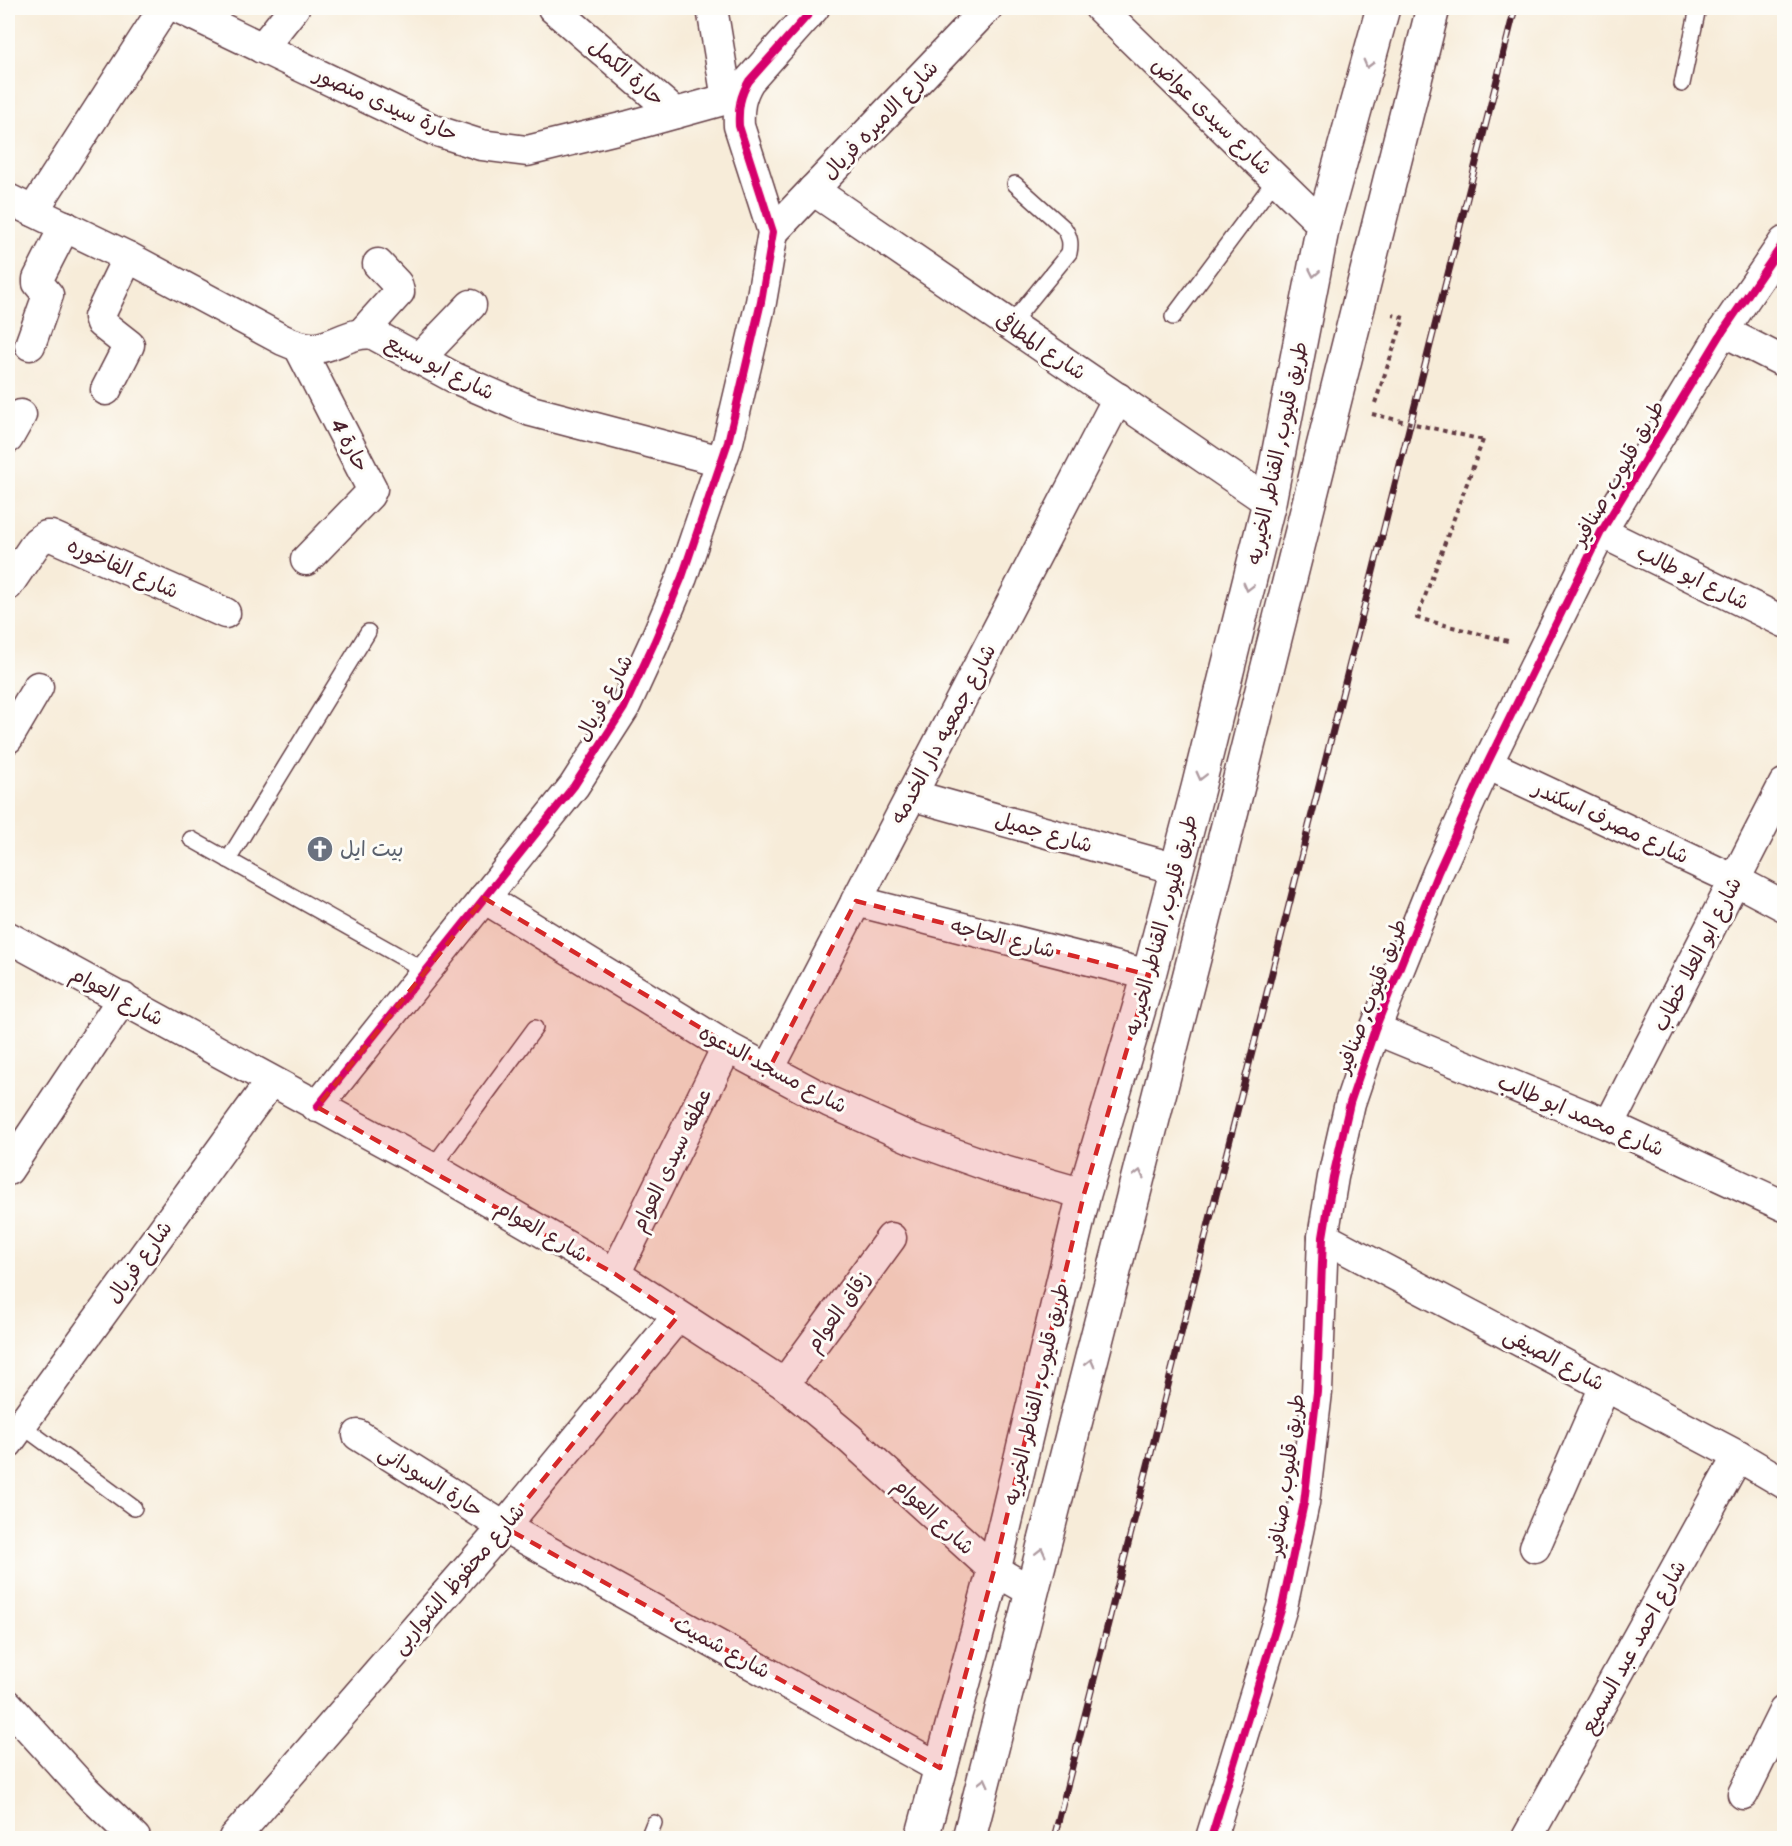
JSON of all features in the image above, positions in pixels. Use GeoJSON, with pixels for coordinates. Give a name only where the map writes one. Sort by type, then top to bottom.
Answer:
{"type":"FeatureCollection","features":[{"type":"Feature","properties":{"kind":"main road","name":"طريق قليوب, القناطر الخيريه"},"geometry":{"type":"LineString","coordinates":[[922,1839],[994,1570],[1084,1194],[1149,975],[1177,869],[1269,502],[1323,225],[1383,8]]}},
{"type":"Feature","properties":{"kind":"main road","name":"طريق قليوب, القناطر الخيريه"},"geometry":{"type":"LineString","coordinates":[[969,1839],[1235,798],[1433,8]]}},
{"type":"Feature","properties":{"kind":"street"},"geometry":{"type":"LineString","coordinates":[[20,205],[164,8]]}},
{"type":"Feature","properties":{"kind":"street","name":"حارة سيدى منصور"},"geometry":{"type":"LineString","coordinates":[[179,8],[434,130],[481,145],[527,151],[734,97]]}},
{"type":"Feature","properties":{"kind":"street"},"geometry":{"type":"LineString","coordinates":[[262,48],[294,8]]}},
{"type":"Feature","properties":{"kind":"street","name":"حارة الكمل"},"geometry":{"type":"LineString","coordinates":[[553,8],[675,113]]}},
{"type":"Feature","properties":{"kind":"street"},"geometry":{"type":"LineString","coordinates":[[712,8],[738,110],[739,126],[773,232]]}},
{"type":"Feature","properties":{"kind":"street"},"geometry":{"type":"LineString","coordinates":[[734,97],[814,8]]}},
{"type":"Feature","properties":{"kind":"street","name":"شارع الاميره فريال"},"geometry":{"type":"LineString","coordinates":[[773,232],[987,8]]}},
{"type":"Feature","properties":{"kind":"street","name":"شارع سيدى عواض"},"geometry":{"type":"LineString","coordinates":[[1100,8],[1323,225]]}},
{"type":"Feature","properties":{"kind":"street","name":"شارع المطافى"},"geometry":{"type":"LineString","coordinates":[[813,190],[1269,502]]}},
{"type":"Feature","properties":{"kind":"street","name":"شارع ابو سبيع"},"geometry":{"type":"LineString","coordinates":[[20,205],[128,257],[298,346],[316,348],[363,332],[382,337],[455,378],[531,411],[722,461]]}},
{"type":"Feature","properties":{"kind":"street"},"geometry":{"type":"LineString","coordinates":[[30,345],[48,295],[38,283],[38,279],[65,226]]}},
{"type":"Feature","properties":{"kind":"street","name":"شارع فريال"},"geometry":{"type":"LineString","coordinates":[[317,1107],[574,786],[624,708],[682,577],[722,461],[746,372],[773,232]]}},
{"type":"Feature","properties":{"kind":"street","name":"طريق قليوب, صنافير"},"geometry":{"type":"LineString","coordinates":[[1211,1839],[1282,1607],[1304,1503],[1317,1392],[1323,1237],[1333,1177],[1350,1104],[1375,1029],[1438,872],[1487,764],[1601,532],[1723,331],[1785,242]]}},
{"type":"Feature","properties":{"kind":"street"},"geometry":{"type":"LineString","coordinates":[[105,390],[129,345],[100,322],[99,317],[128,257]]}},
{"type":"Feature","properties":{"kind":"street"},"geometry":{"type":"LineString","coordinates":[[363,332],[399,292],[397,284],[378,264]]}},
{"type":"Feature","properties":{"kind":"street"},"geometry":{"type":"LineString","coordinates":[[420,358],[471,304]]}},
{"type":"Feature","properties":{"kind":"street"},"geometry":{"type":"LineString","coordinates":[[1723,331],[1785,362]]}},
{"type":"Feature","properties":{"kind":"street","name":"حارة 4"},"geometry":{"type":"LineString","coordinates":[[298,346],[372,489],[369,495],[306,560]]}},
{"type":"Feature","properties":{"kind":"street","name":"شارع جمعيه دار الخدمه"},"geometry":{"type":"LineString","coordinates":[[769,1069],[1118,398]]}},
{"type":"Feature","properties":{"kind":"street","name":"شارع ابو طالب"},"geometry":{"type":"LineString","coordinates":[[1601,532],[1785,622]]}},
{"type":"Feature","properties":{"kind":"street","name":"شارع الفاخوره"},"geometry":{"type":"LineString","coordinates":[[8,585],[37,542],[46,536],[51,536],[225,613]]}},
{"type":"Feature","properties":{"kind":"street"},"geometry":{"type":"LineString","coordinates":[[8,738],[38,687]]}},
{"type":"Feature","properties":{"kind":"street","name":"شارع مصرف اسكندر"},"geometry":{"type":"LineString","coordinates":[[1487,764],[1735,880],[1785,906]]}},
{"type":"Feature","properties":{"kind":"street","name":"شارع ابو العلا خطاب"},"geometry":{"type":"LineString","coordinates":[[1609,1125],[1785,784]]}},
{"type":"Feature","properties":{"kind":"street","name":"شارع جميل"},"geometry":{"type":"LineString","coordinates":[[911,795],[1177,869]]}},
{"type":"Feature","properties":{"kind":"street","name":"شارع مسجد الدعوه"},"geometry":{"type":"LineString","coordinates":[[484,898],[727,1047],[830,1102],[913,1139],[997,1169],[1084,1194]]}},
{"type":"Feature","properties":{"kind":"street","name":"شارع الحاجه"},"geometry":{"type":"LineString","coordinates":[[856,901],[1149,975]]}},
{"type":"Feature","properties":{"kind":"street","name":"شارع العوام"},"geometry":{"type":"LineString","coordinates":[[8,937],[432,1168],[615,1274],[784,1384],[849,1438],[994,1570],[1031,1591]]}},
{"type":"Feature","properties":{"kind":"street"},"geometry":{"type":"LineString","coordinates":[[8,1170],[123,998]]}},
{"type":"Feature","properties":{"kind":"street","name":"شارع محمد ابو طالب"},"geometry":{"type":"LineString","coordinates":[[1375,1029],[1609,1125],[1785,1206]]}},
{"type":"Feature","properties":{"kind":"street","name":"عطفه سيدى العوام"},"geometry":{"type":"LineString","coordinates":[[615,1274],[727,1047]]}},
{"type":"Feature","properties":{"kind":"street","name":"شارع فريال"},"geometry":{"type":"LineString","coordinates":[[14,1434],[271,1081]]}},
{"type":"Feature","properties":{"kind":"street","name":"شارع الصيفى"},"geometry":{"type":"LineString","coordinates":[[1323,1237],[1785,1483]]}},
{"type":"Feature","properties":{"kind":"street","name":"زقاق العوام"},"geometry":{"type":"LineString","coordinates":[[784,1384],[891,1238]]}},
{"type":"Feature","properties":{"kind":"street","name":"شارع محفوظ الشواربى"},"geometry":{"type":"LineString","coordinates":[[234,1839],[504,1527],[678,1316]]}},
{"type":"Feature","properties":{"kind":"street"},"geometry":{"type":"LineString","coordinates":[[1535,1547],[1605,1386]]}},
{"type":"Feature","properties":{"kind":"street","name":"حارة السودانى"},"geometry":{"type":"LineString","coordinates":[[358,1435],[504,1527]]}},
{"type":"Feature","properties":{"kind":"street","name":"شارع احمد عبد السميع"},"geometry":{"type":"LineString","coordinates":[[1527,1839],[1738,1456]]}},
{"type":"Feature","properties":{"kind":"street","name":"شارع شميث"},"geometry":{"type":"LineString","coordinates":[[504,1527],[940,1768]]}},
{"type":"Feature","properties":{"kind":"street"},"geometry":{"type":"LineString","coordinates":[[8,1705],[86,1791],[135,1839]]}},
{"type":"Feature","properties":{"kind":"street"},"geometry":{"type":"LineString","coordinates":[[1743,1794],[1785,1710]]}},
{"type":"Feature","properties":{"kind":"lane"},"geometry":{"type":"LineString","coordinates":[[1682,84],[1698,8]]}},
{"type":"Feature","properties":{"kind":"lane"},"geometry":{"type":"LineString","coordinates":[[1173,317],[1276,179]]}},
{"type":"Feature","properties":{"kind":"lane"},"geometry":{"type":"LineString","coordinates":[[1010,325],[1070,253],[1071,244],[1064,228],[1015,184]]}},
{"type":"Feature","properties":{"kind":"lane"},"geometry":{"type":"LineString","coordinates":[[228,860],[368,632]]}},
{"type":"Feature","properties":{"kind":"lane"},"geometry":{"type":"LineString","coordinates":[[190,839],[426,970]]}},
{"type":"Feature","properties":{"kind":"lane"},"geometry":{"type":"LineString","coordinates":[[432,1168],[535,1028]]}},
{"type":"Feature","properties":{"kind":"lane"},"geometry":{"type":"LineString","coordinates":[[14,1434],[134,1508]]}},
{"type":"Feature","properties":{"kind":"lane"},"geometry":{"type":"LineString","coordinates":[[648,1839],[654,1823]]}},
{"type":"Feature","properties":{"kind":"path"},"geometry":{"type":"LineString","coordinates":[[1404,318],[1372,414],[1483,440],[1417,618],[1544,650]]}},
{"type":"Feature","properties":{"kind":"highlighted area"},"geometry":{"type":"Polygon","coordinates":[[[484,898],[769,1069],[856,901],[1149,975],[1084,1194],[994,1570],[940,1768],[504,1527],[678,1316],[615,1274],[317,1107],[484,898]]]}},
{"type":"Feature","properties":{"kind":"railway"},"geometry":{"type":"LineString","coordinates":[[1054,1838],[1515,8]]}},
{"type":"Feature","properties":{"kind":"cycle path"},"geometry":{"type":"LineString","coordinates":[[317,1107],[574,786],[624,708],[654,643],[682,577],[728,442],[761,302],[773,232],[739,126],[740,102],[749,81],[814,8]]}},
{"type":"Feature","properties":{"kind":"cycle path"},"geometry":{"type":"LineString","coordinates":[[1211,1838],[1282,1607],[1304,1503],[1317,1392],[1323,1237],[1333,1177],[1350,1103],[1375,1029],[1438,872],[1487,764],[1601,532],[1723,331],[1784,242]]}},
{"type":"Feature","properties":{"kind":"place","name":"بيت ايل"},"geometry":{"type":"Point","coordinates":[320,849]}}]}
